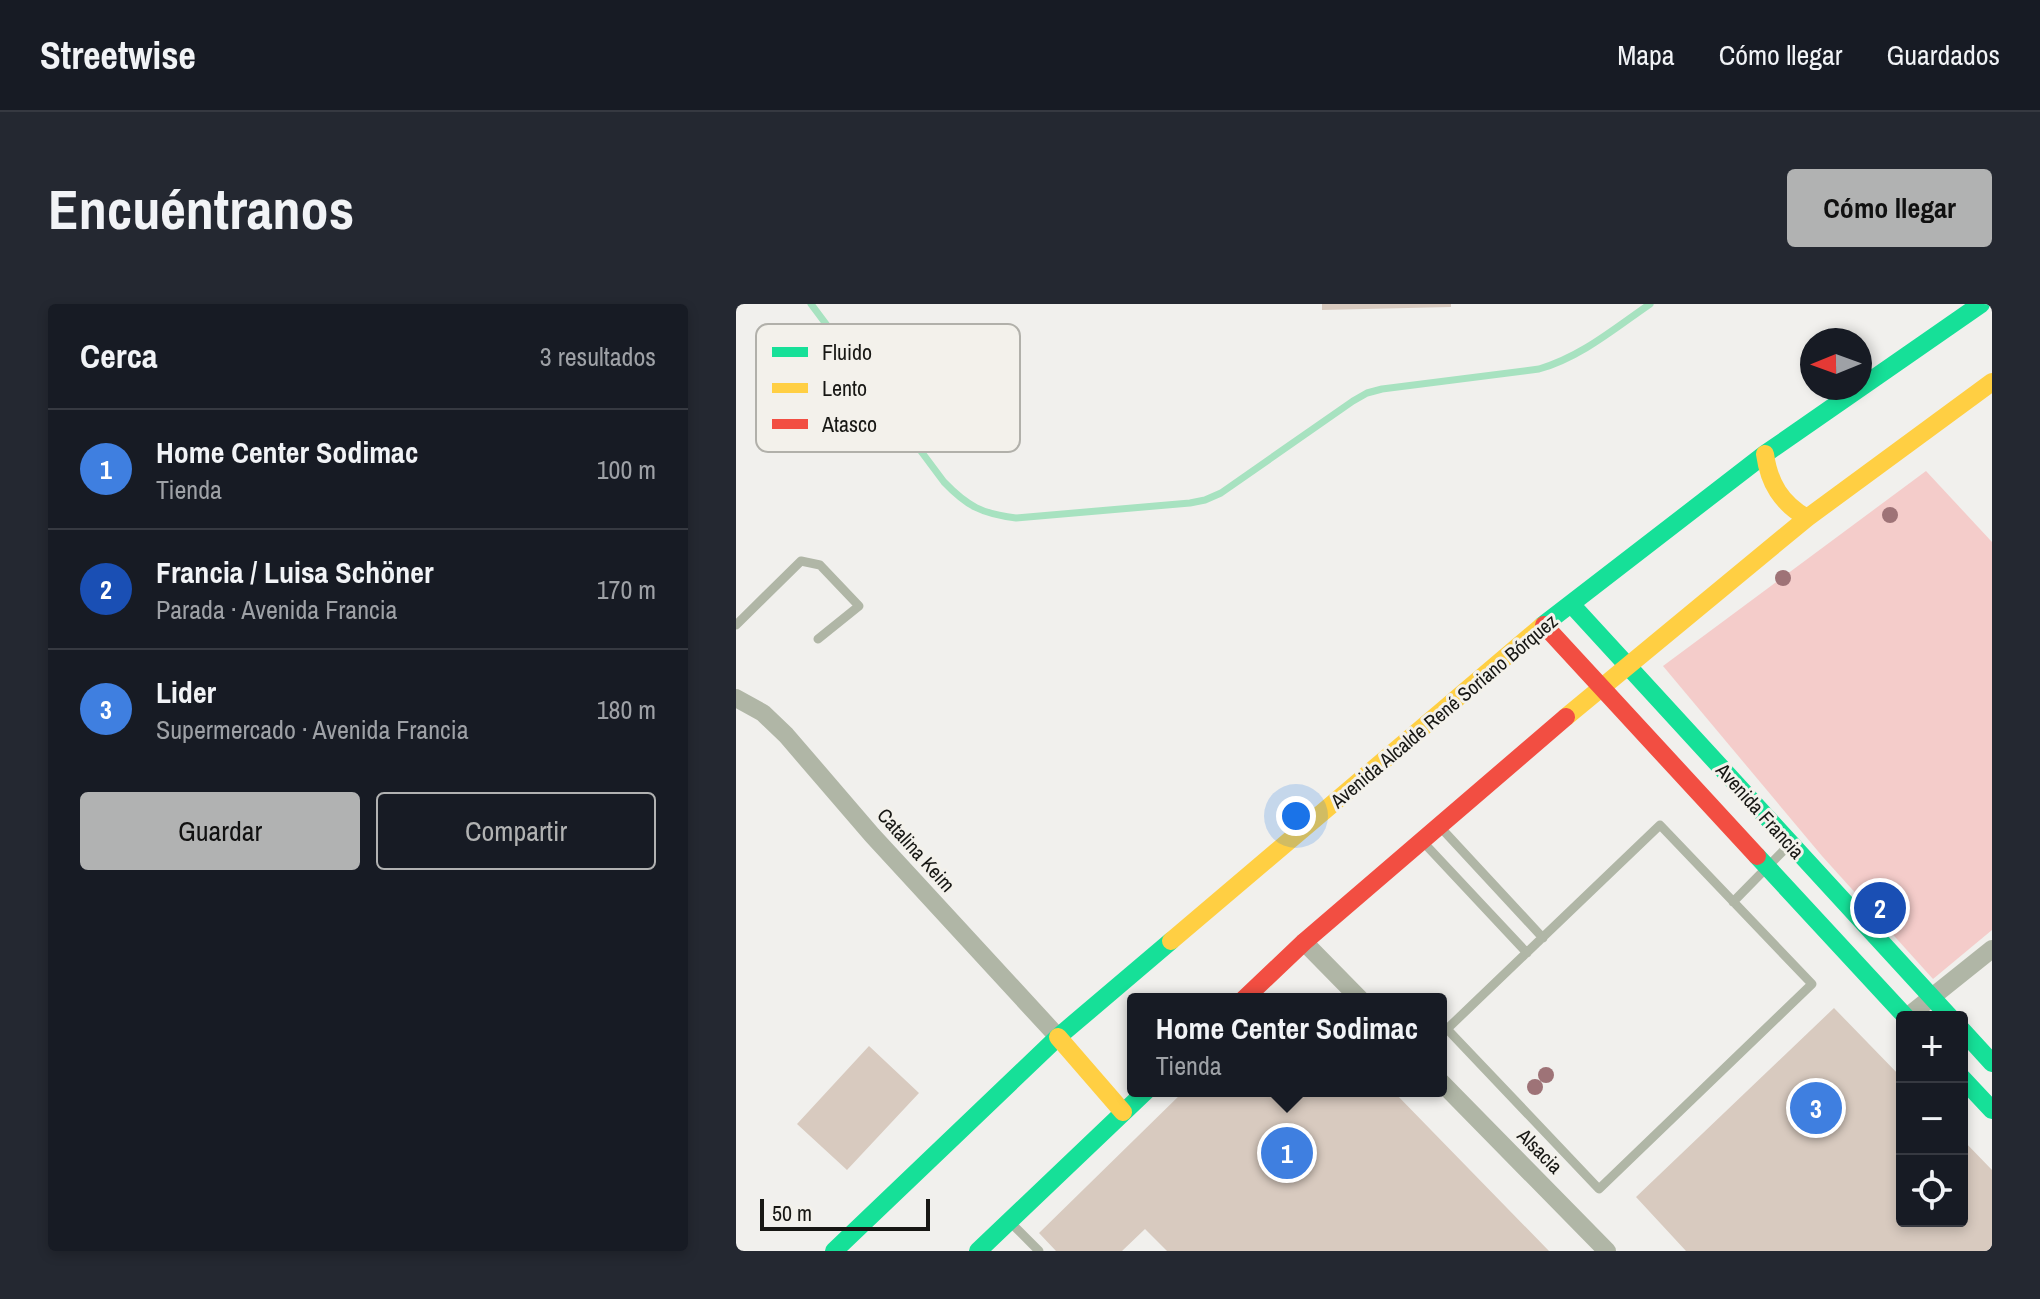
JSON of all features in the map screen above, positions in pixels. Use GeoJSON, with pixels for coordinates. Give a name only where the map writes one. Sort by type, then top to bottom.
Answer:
{"type":"FeatureCollection","features":[{"type":"Feature","properties":{"kind":"main road","name":"Avenida Alcalde René Soriano Bórquez"},"geometry":{"type":"LineString","coordinates":[[834,1251],[1058,1037],[1544,625],[1765,454],[1981,304]]}},
{"type":"Feature","properties":{"kind":"main road"},"geometry":{"type":"LineString","coordinates":[[1250,993],[1304,942],[1601,687],[1807,518],[1992,382]]}},
{"type":"Feature","properties":{"kind":"main road"},"geometry":{"type":"LineString","coordinates":[[1765,454],[1770,481],[1777,494],[1807,518]]}},
{"type":"Feature","properties":{"kind":"main road","name":"Avenida Francia"},"geometry":{"type":"LineString","coordinates":[[1571,604],[1944,1011]]}},
{"type":"Feature","properties":{"kind":"main road","name":"Avenida Francia"},"geometry":{"type":"LineString","coordinates":[[1544,625],[1901,1011]]}},
{"type":"Feature","properties":{"kind":"main road"},"geometry":{"type":"LineString","coordinates":[[1058,1037],[1123,1112]]}},
{"type":"Feature","properties":{"kind":"main road"},"geometry":{"type":"LineString","coordinates":[[1968,1037],[1992,1063]]}},
{"type":"Feature","properties":{"kind":"main road"},"geometry":{"type":"LineString","coordinates":[[1967,1083],[1992,1110]]}},
{"type":"Feature","properties":{"kind":"main road"},"geometry":{"type":"LineString","coordinates":[[978,1251],[1139,1097]]}},
{"type":"Feature","properties":{"kind":"street","name":"Catalina Keim"},"geometry":{"type":"LineString","coordinates":[[738,698],[763,713],[786,735],[872,835],[1058,1037]]}},
{"type":"Feature","properties":{"kind":"street"},"geometry":{"type":"LineString","coordinates":[[1304,942],[1354,993]]}},
{"type":"Feature","properties":{"kind":"street"},"geometry":{"type":"LineString","coordinates":[[1914,1011],[1992,949]]}},
{"type":"Feature","properties":{"kind":"street","name":"Alsacia"},"geometry":{"type":"LineString","coordinates":[[1447,1088],[1607,1251]]}},
{"type":"Feature","properties":{"kind":"lane"},"geometry":{"type":"LineString","coordinates":[[736,625],[801,561],[820,565],[859,606],[818,639]]}},
{"type":"Feature","properties":{"kind":"lane"},"geometry":{"type":"LineString","coordinates":[[1660,825],[1733,902],[1812,984],[1599,1189],[1447,1029],[1660,825]]}},
{"type":"Feature","properties":{"kind":"lane"},"geometry":{"type":"LineString","coordinates":[[1439,826],[1543,938]]}},
{"type":"Feature","properties":{"kind":"lane"},"geometry":{"type":"LineString","coordinates":[[1422,841],[1527,953]]}},
{"type":"Feature","properties":{"kind":"lane"},"geometry":{"type":"LineString","coordinates":[[1733,902],[1790,843]]}},
{"type":"Feature","properties":{"kind":"lane"},"geometry":{"type":"LineString","coordinates":[[1010,1221],[1039,1251]]}},
{"type":"Feature","properties":{"kind":"shaded area"},"geometry":{"type":"Polygon","coordinates":[[[1926,471],[1992,542],[1992,930],[1933,979],[1822,856],[1663,666],[1926,471]]]}},
{"type":"Feature","properties":{"kind":"building"},"geometry":{"type":"Polygon","coordinates":[[[1322,304],[1451,304],[1451,307],[1322,310],[1322,304]]]}},
{"type":"Feature","properties":{"kind":"building"},"geometry":{"type":"Polygon","coordinates":[[[1834,1008],[1896,1072],[1896,1227],[1968,1227],[1968,1145],[1992,1170],[1992,1251],[1686,1251],[1636,1197],[1834,1008]]]}},
{"type":"Feature","properties":{"kind":"building"},"geometry":{"type":"Polygon","coordinates":[[[869,1046],[919,1093],[847,1170],[797,1124],[869,1046]]]}},
{"type":"Feature","properties":{"kind":"building"},"geometry":{"type":"Polygon","coordinates":[[[1178,1097],[1399,1097],[1549,1251],[1167,1251],[1145,1229],[1122,1251],[1056,1251],[1039,1233],[1178,1097]]]}},
{"type":"Feature","properties":{"kind":"waterway"},"geometry":{"type":"LineString","coordinates":[[811,304],[826,324]]}},
{"type":"Feature","properties":{"kind":"waterway"},"geometry":{"type":"LineString","coordinates":[[922,452],[944,482],[960,497],[976,508],[1016,518],[1205,500],[1221,493],[1367,393],[1539,369],[1583,349],[1650,304]]}},
{"type":"Feature","properties":{"kind":"traffic: fast"},"geometry":{"type":"LineString","coordinates":[[1542,626],[1765,454],[1981,304]]}},
{"type":"Feature","properties":{"kind":"traffic: fast"},"geometry":{"type":"LineString","coordinates":[[1571,604],[1944,1011]]}},
{"type":"Feature","properties":{"kind":"traffic: fast"},"geometry":{"type":"LineString","coordinates":[[1757,856],[1900,1011]]}},
{"type":"Feature","properties":{"kind":"traffic: fast"},"geometry":{"type":"LineString","coordinates":[[834,1251],[1058,1037],[1171,941]]}},
{"type":"Feature","properties":{"kind":"traffic: fast"},"geometry":{"type":"LineString","coordinates":[[1968,1037],[1992,1063]]}},
{"type":"Feature","properties":{"kind":"traffic: fast"},"geometry":{"type":"LineString","coordinates":[[1967,1083],[1992,1110]]}},
{"type":"Feature","properties":{"kind":"traffic: fast"},"geometry":{"type":"LineString","coordinates":[[978,1251],[1140,1097]]}},
{"type":"Feature","properties":{"kind":"traffic: slow"},"geometry":{"type":"LineString","coordinates":[[1566,717],[1807,518],[1992,382]]}},
{"type":"Feature","properties":{"kind":"traffic: slow"},"geometry":{"type":"LineString","coordinates":[[1765,454],[1770,474],[1783,499],[1807,518]]}},
{"type":"Feature","properties":{"kind":"traffic: slow"},"geometry":{"type":"LineString","coordinates":[[1171,941],[1542,626]]}},
{"type":"Feature","properties":{"kind":"traffic: slow"},"geometry":{"type":"LineString","coordinates":[[1058,1037],[1123,1112]]}},
{"type":"Feature","properties":{"kind":"traffic: jam"},"geometry":{"type":"LineString","coordinates":[[1544,625],[1757,856]]}},
{"type":"Feature","properties":{"kind":"traffic: jam"},"geometry":{"type":"LineString","coordinates":[[1250,993],[1304,942],[1566,717]]}},
{"type":"Feature","properties":{"kind":"place","name":"Francia / Luisa Schöner"},"geometry":{"type":"Point","coordinates":[1880,908]}},
{"type":"Feature","properties":{"kind":"place","name":"Lider"},"geometry":{"type":"Point","coordinates":[1816,1108]}},
{"type":"Feature","properties":{"kind":"place","name":"Home Center Sodimac"},"geometry":{"type":"Point","coordinates":[1287,1153]}}]}
